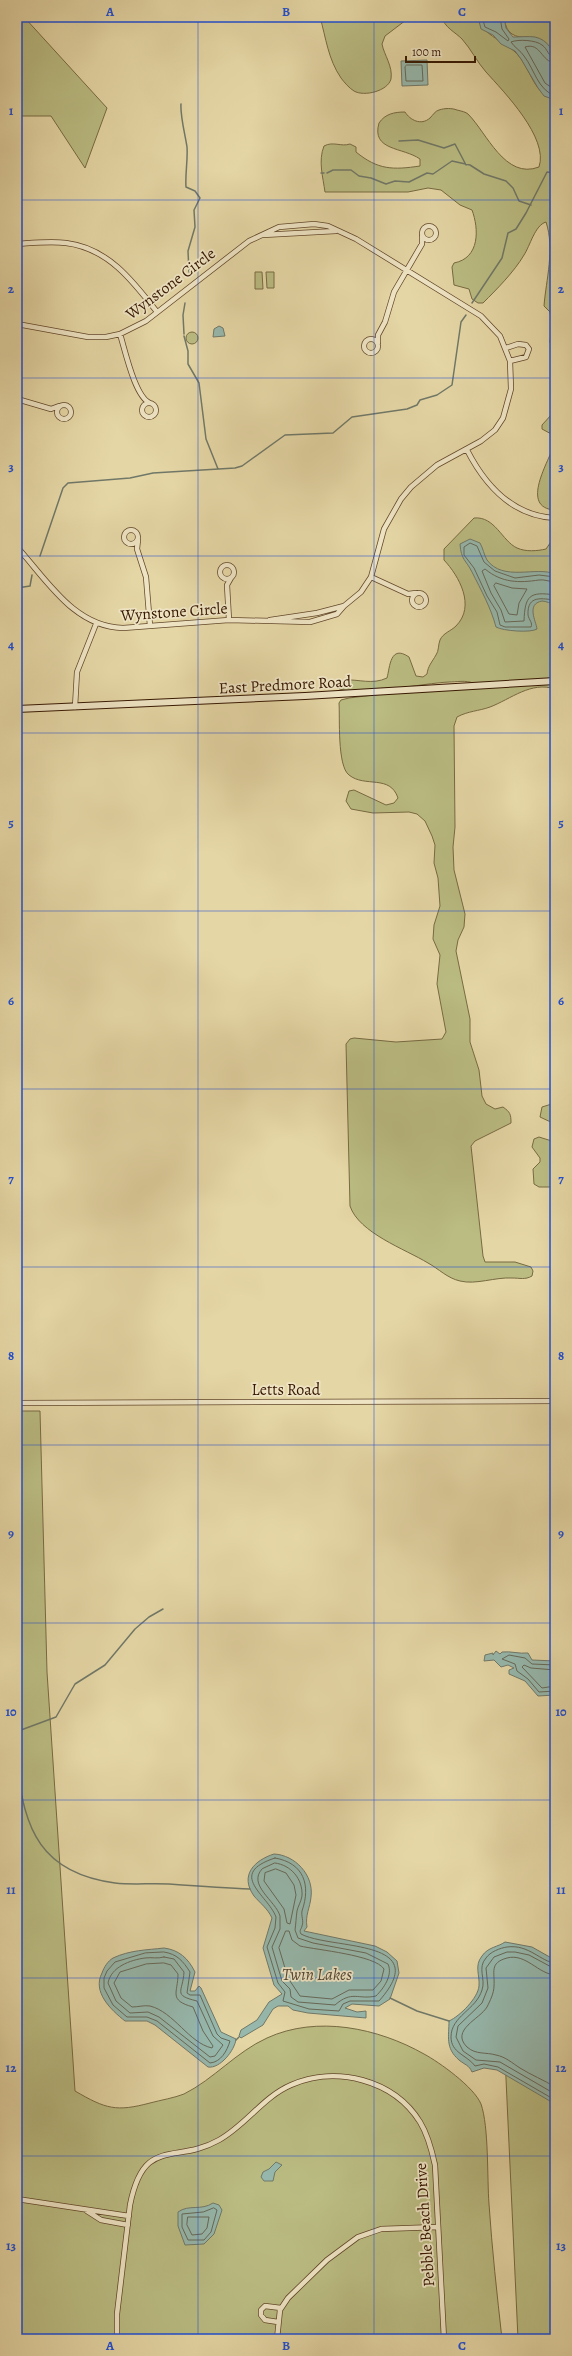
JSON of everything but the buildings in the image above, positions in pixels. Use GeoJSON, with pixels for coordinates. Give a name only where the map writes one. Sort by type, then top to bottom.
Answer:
{"type":"FeatureCollection","features":[{"type":"Feature","properties":{"kind":"street","name":"Wynstone Circle"},"geometry":{"type":"LineString","coordinates":[[17,324],[88,337],[106,337],[120,334],[137,327],[237,249],[275,228],[292,225],[324,225],[356,239],[481,316],[500,336],[506,348],[510,362],[511,389],[503,418],[495,430],[467,450],[437,465],[421,477],[401,498],[384,529],[371,577],[361,592],[337,614],[310,622],[285,623],[270,620]]}},
{"type":"Feature","properties":{"kind":"street"},"geometry":{"type":"LineString","coordinates":[[378,335],[370,338],[364,343],[366,352],[376,352],[378,335],[385,322],[394,292],[422,244],[424,227],[433,227],[436,236],[422,244]]}},
{"type":"Feature","properties":{"kind":"street","name":"Wynstone Circle"},"geometry":{"type":"LineString","coordinates":[[263,235],[336,231]]}},
{"type":"Feature","properties":{"kind":"street"},"geometry":{"type":"LineString","coordinates":[[422,236],[430,240]]}},
{"type":"Feature","properties":{"kind":"street"},"geometry":{"type":"LineString","coordinates":[[17,244],[67,243],[99,254],[114,263],[129,277],[157,312]]}},
{"type":"Feature","properties":{"kind":"street"},"geometry":{"type":"LineString","coordinates":[[120,334],[132,372],[144,399],[156,410],[151,418],[144,416],[142,407],[144,399]]}},
{"type":"Feature","properties":{"kind":"street"},"geometry":{"type":"LineString","coordinates":[[370,338],[378,343]]}},
{"type":"Feature","properties":{"kind":"street"},"geometry":{"type":"LineString","coordinates":[[506,348],[521,343],[526,345],[528,350],[526,357],[510,362]]}},
{"type":"Feature","properties":{"kind":"street"},"geometry":{"type":"LineString","coordinates":[[17,399],[51,408],[68,406],[71,415],[63,419],[51,408]]}},
{"type":"Feature","properties":{"kind":"street"},"geometry":{"type":"LineString","coordinates":[[142,407],[150,403]]}},
{"type":"Feature","properties":{"kind":"street"},"geometry":{"type":"LineString","coordinates":[[57,415],[59,406]]}},
{"type":"Feature","properties":{"kind":"street"},"geometry":{"type":"LineString","coordinates":[[467,450],[484,479],[503,499],[527,512],[555,518]]}},
{"type":"Feature","properties":{"kind":"street"},"geometry":{"type":"LineString","coordinates":[[137,549],[130,545],[124,538],[129,530],[136,531],[139,536],[137,549],[146,577],[150,626]]}},
{"type":"Feature","properties":{"kind":"street"},"geometry":{"type":"LineString","coordinates":[[130,545],[138,540]]}},
{"type":"Feature","properties":{"kind":"street","name":"Wynstone Circle"},"geometry":{"type":"LineString","coordinates":[[17,547],[69,606],[96,624],[115,628],[229,620],[270,620],[317,613],[344,606]]}},
{"type":"Feature","properties":{"kind":"street"},"geometry":{"type":"LineString","coordinates":[[227,585],[232,578],[234,571],[228,564],[220,570],[227,585],[229,620]]}},
{"type":"Feature","properties":{"kind":"street"},"geometry":{"type":"LineString","coordinates":[[371,577],[408,594],[416,593],[425,595],[425,604],[419,608],[412,602],[408,594]]}},
{"type":"Feature","properties":{"kind":"street"},"geometry":{"type":"LineString","coordinates":[[223,578],[232,578]]}},
{"type":"Feature","properties":{"kind":"street"},"geometry":{"type":"LineString","coordinates":[[412,602],[416,593]]}},
{"type":"Feature","properties":{"kind":"street"},"geometry":{"type":"LineString","coordinates":[[75,707],[77,672],[96,624]]}},
{"type":"Feature","properties":{"kind":"street","name":"East Predmore Road"},"geometry":{"type":"LineString","coordinates":[[17,709],[305,696],[555,681]]}},
{"type":"Feature","properties":{"kind":"street","name":"Letts Road"},"geometry":{"type":"LineString","coordinates":[[17,1402],[555,1401]]}},
{"type":"Feature","properties":{"kind":"street","name":"Pebble Beach Drive"},"geometry":{"type":"LineString","coordinates":[[117,2339],[117,2314],[129,2216],[134,2188],[138,2177],[145,2167],[160,2156],[208,2145],[220,2140],[268,2100],[290,2085],[310,2078],[350,2077],[361,2079],[392,2093],[407,2105],[421,2123],[432,2149],[435,2165],[444,2339]]}},
{"type":"Feature","properties":{"kind":"street"},"geometry":{"type":"LineString","coordinates":[[17,2199],[129,2216]]}},
{"type":"Feature","properties":{"kind":"street"},"geometry":{"type":"LineString","coordinates":[[86,2210],[101,2220],[128,2225]]}},
{"type":"Feature","properties":{"kind":"street"},"geometry":{"type":"LineString","coordinates":[[277,2339],[281,2308],[299,2285],[358,2237],[381,2229],[438,2227]]}},
{"type":"Feature","properties":{"kind":"street"},"geometry":{"type":"LineString","coordinates":[[278,2322],[266,2320],[261,2315],[261,2310],[265,2306],[281,2308]]}},
{"type":"Feature","properties":{"kind":"green space"},"geometry":{"type":"Polygon","coordinates":[[[17,17],[24,17],[107,108],[85,168],[51,116],[17,116],[17,17]]]}},
{"type":"Feature","properties":{"kind":"green space"},"geometry":{"type":"Polygon","coordinates":[[[320,17],[410,17],[385,36],[382,44],[391,70],[391,79],[385,87],[375,92],[358,93],[347,85],[341,78],[333,63],[320,17]]]}},
{"type":"Feature","properties":{"kind":"green space"},"geometry":{"type":"Polygon","coordinates":[[[442,17],[478,17],[479,22],[487,32],[520,57],[541,91],[555,100],[555,436],[542,429],[542,425],[552,414],[553,404],[554,352],[550,342],[552,323],[550,312],[544,306],[550,254],[549,232],[546,222],[536,231],[524,255],[510,274],[483,303],[478,303],[472,299],[469,289],[454,285],[452,267],[454,263],[463,260],[469,255],[473,249],[476,226],[472,210],[460,205],[441,190],[428,188],[408,192],[325,192],[321,157],[324,146],[327,145],[350,144],[356,147],[356,152],[364,158],[386,167],[402,168],[420,166],[420,159],[384,144],[380,139],[378,132],[379,123],[390,114],[397,112],[405,112],[413,120],[423,122],[430,118],[436,111],[441,109],[455,109],[465,112],[507,161],[516,167],[527,169],[539,167],[540,155],[537,143],[523,116],[483,68],[462,39],[445,24],[442,17]]]}},
{"type":"Feature","properties":{"kind":"green space"},"geometry":{"type":"Polygon","coordinates":[[[504,17],[555,17],[555,59],[550,48],[543,41],[519,37],[512,34],[507,28],[504,17]]]}},
{"type":"Feature","properties":{"kind":"green space"},"geometry":{"type":"Polygon","coordinates":[[[255,272],[262,272],[263,289],[255,289],[255,272]]]}},
{"type":"Feature","properties":{"kind":"green space"},"geometry":{"type":"Polygon","coordinates":[[[266,272],[274,272],[274,288],[267,288],[266,272]]]}},
{"type":"Feature","properties":{"kind":"green space"},"geometry":{"type":"Polygon","coordinates":[[[192,332],[196,334],[198,338],[196,342],[192,344],[188,342],[186,338],[188,334],[192,332]]]}},
{"type":"Feature","properties":{"kind":"green space"},"geometry":{"type":"Polygon","coordinates":[[[555,443],[555,510],[544,507],[539,501],[538,493],[539,482],[555,443]]]}},
{"type":"Feature","properties":{"kind":"green space"},"geometry":{"type":"Polygon","coordinates":[[[474,518],[481,518],[487,521],[493,525],[512,545],[528,551],[546,549],[555,536],[555,689],[538,687],[529,689],[490,707],[465,713],[457,717],[454,726],[454,870],[465,914],[464,927],[458,940],[456,951],[470,1019],[470,1042],[479,1070],[482,1096],[486,1104],[495,1109],[503,1107],[509,1112],[511,1120],[511,1123],[475,1141],[471,1146],[483,1256],[485,1262],[515,1262],[531,1267],[533,1271],[532,1276],[527,1278],[506,1278],[466,1282],[447,1276],[428,1263],[373,1232],[355,1216],[350,1206],[346,1044],[350,1039],[354,1038],[396,1042],[442,1039],[446,1032],[437,984],[440,955],[433,939],[434,925],[440,906],[438,878],[434,863],[435,845],[425,821],[417,814],[409,812],[373,813],[351,809],[346,801],[349,791],[354,790],[386,805],[394,803],[398,798],[389,786],[355,779],[345,770],[341,752],[339,730],[339,703],[341,700],[349,698],[473,683],[464,681],[449,682],[359,691],[337,688],[344,680],[376,681],[387,678],[392,658],[398,653],[409,657],[416,676],[423,677],[427,674],[429,666],[437,653],[441,638],[456,626],[462,618],[465,610],[465,601],[460,583],[444,560],[444,549],[474,518]]]}},
{"type":"Feature","properties":{"kind":"green space"},"geometry":{"type":"Polygon","coordinates":[[[555,1103],[555,1124],[540,1117],[542,1107],[555,1103]]]}},
{"type":"Feature","properties":{"kind":"green space"},"geometry":{"type":"Polygon","coordinates":[[[539,1137],[555,1142],[555,1187],[539,1187],[534,1184],[533,1169],[540,1162],[540,1158],[532,1147],[534,1139],[539,1137]]]}},
{"type":"Feature","properties":{"kind":"green space"},"geometry":{"type":"Polygon","coordinates":[[[17,1411],[40,1411],[47,1672],[75,2091],[95,2102],[120,2108],[138,2106],[176,2097],[195,2088],[245,2051],[267,2038],[286,2031],[306,2027],[327,2026],[367,2031],[406,2045],[430,2058],[456,2076],[471,2090],[481,2104],[484,2114],[487,2139],[488,2193],[502,2339],[17,2339],[17,1411]]]}},
{"type":"Feature","properties":{"kind":"green space"},"geometry":{"type":"Polygon","coordinates":[[[555,1991],[555,2339],[518,2339],[502,1992],[555,1991]]]}},
{"type":"Feature","properties":{"kind":"water"},"geometry":{"type":"Polygon","coordinates":[[[478,17],[504,17],[506,28],[513,37],[535,37],[544,41],[550,47],[553,54],[556,73],[555,100],[544,96],[515,51],[501,44],[493,35],[481,29],[478,17]]]}},
{"type":"Feature","properties":{"kind":"water"},"geometry":{"type":"Polygon","coordinates":[[[427,60],[428,85],[402,86],[401,61],[427,60]]]}},
{"type":"Feature","properties":{"kind":"water"},"geometry":{"type":"Polygon","coordinates":[[[219,326],[223,328],[225,336],[213,337],[214,329],[219,326]]]}},
{"type":"Feature","properties":{"kind":"water"},"geometry":{"type":"Polygon","coordinates":[[[470,539],[480,543],[487,560],[494,567],[511,572],[547,572],[555,574],[555,604],[542,601],[537,603],[533,609],[537,629],[517,631],[505,630],[496,627],[486,599],[461,553],[460,544],[470,539]]]}},
{"type":"Feature","properties":{"kind":"water"},"geometry":{"type":"Polygon","coordinates":[[[496,1651],[500,1654],[502,1652],[528,1653],[532,1660],[555,1661],[555,1695],[538,1696],[525,1681],[509,1674],[509,1670],[514,1668],[508,1665],[501,1667],[494,1660],[484,1661],[485,1655],[493,1653],[493,1655],[496,1651]]]}},
{"type":"Feature","properties":{"kind":"water","name":"Twin Lakes"},"geometry":{"type":"Polygon","coordinates":[[[274,1854],[282,1855],[296,1862],[302,1868],[309,1881],[311,1897],[307,1915],[307,1927],[304,1931],[375,1946],[387,1952],[397,1961],[399,1973],[390,1999],[379,2006],[352,2004],[345,2008],[357,2012],[366,2011],[366,2018],[308,2013],[293,2010],[288,2006],[278,2006],[273,2009],[263,2025],[241,2038],[239,2036],[241,2030],[257,2020],[269,2002],[282,1994],[274,1985],[263,1948],[272,1918],[254,1896],[248,1881],[251,1869],[255,1864],[274,1854]]]}},
{"type":"Feature","properties":{"kind":"water"},"geometry":{"type":"Polygon","coordinates":[[[505,1942],[532,1947],[555,1960],[555,2104],[497,2070],[484,2068],[472,2072],[468,2066],[459,2060],[450,2046],[448,2037],[449,2021],[463,2011],[478,1991],[478,1963],[484,1953],[505,1942]]]}},
{"type":"Feature","properties":{"kind":"water"},"geometry":{"type":"Polygon","coordinates":[[[164,1948],[179,1953],[186,1959],[195,1972],[190,1991],[195,1991],[199,1986],[201,1988],[221,2032],[236,2039],[233,2048],[226,2058],[213,2067],[208,2067],[155,2025],[147,2021],[125,2021],[114,2012],[101,1994],[99,1987],[100,1980],[105,1966],[111,1959],[119,1955],[132,1952],[164,1948]]]}},
{"type":"Feature","properties":{"kind":"water"},"geometry":{"type":"Polygon","coordinates":[[[276,2162],[282,2165],[275,2172],[273,2181],[264,2181],[261,2177],[263,2172],[269,2169],[276,2162]]]}},
{"type":"Feature","properties":{"kind":"water"},"geometry":{"type":"Polygon","coordinates":[[[213,2203],[219,2205],[222,2210],[214,2234],[204,2244],[185,2245],[178,2226],[178,2212],[186,2208],[204,2207],[213,2203]]]}},
{"type":"Feature","properties":{"kind":"waterway"},"geometry":{"type":"LineString","coordinates":[[181,104],[187,147],[186,187],[195,191],[200,198],[194,210],[195,227],[188,251],[189,272]]}},
{"type":"Feature","properties":{"kind":"waterway"},"geometry":{"type":"LineString","coordinates":[[399,141],[418,140],[444,148],[455,144],[466,165]]}},
{"type":"Feature","properties":{"kind":"waterway"},"geometry":{"type":"LineString","coordinates":[[327,173],[333,170],[351,170],[359,176],[371,178],[386,184],[395,181],[409,182],[427,173],[433,174],[452,161],[470,165],[484,174],[506,181],[513,188],[519,201],[531,205]]}},
{"type":"Feature","properties":{"kind":"waterway"},"geometry":{"type":"LineString","coordinates":[[472,303],[502,258],[508,233],[516,229],[547,172],[555,173]]}},
{"type":"Feature","properties":{"kind":"waterway"},"geometry":{"type":"LineString","coordinates":[[184,334],[183,315],[185,303]]}},
{"type":"Feature","properties":{"kind":"waterway"},"geometry":{"type":"LineString","coordinates":[[40,556],[63,488],[68,483],[130,478],[153,473],[235,468],[242,466],[285,435],[333,433],[352,417],[407,409],[417,405],[420,400],[437,395],[452,385],[461,322],[466,315]]}},
{"type":"Feature","properties":{"kind":"waterway"},"geometry":{"type":"LineString","coordinates":[[184,336],[188,351],[188,364],[199,383],[206,439],[218,469]]}},
{"type":"Feature","properties":{"kind":"waterway"},"geometry":{"type":"LineString","coordinates":[[17,588],[30,586],[32,575]]}},
{"type":"Feature","properties":{"kind":"waterway"},"geometry":{"type":"LineString","coordinates":[[17,1763],[21,1757],[19,1751],[21,1730],[56,1717],[75,1684],[105,1665],[135,1629],[149,1617],[163,1609]]}},
{"type":"Feature","properties":{"kind":"waterway"},"geometry":{"type":"LineString","coordinates":[[17,1763],[25,1809],[32,1828],[41,1844],[53,1858],[69,1869],[90,1878],[115,1883],[169,1884],[250,1889]]}},
{"type":"Feature","properties":{"kind":"waterway"},"geometry":{"type":"LineString","coordinates":[[390,1998],[417,2011],[449,2021]]}},
{"type":"Feature","properties":{"kind":"waterway"},"geometry":{"type":"LineString","coordinates":[[236,2040],[239,2037]]}}]}
